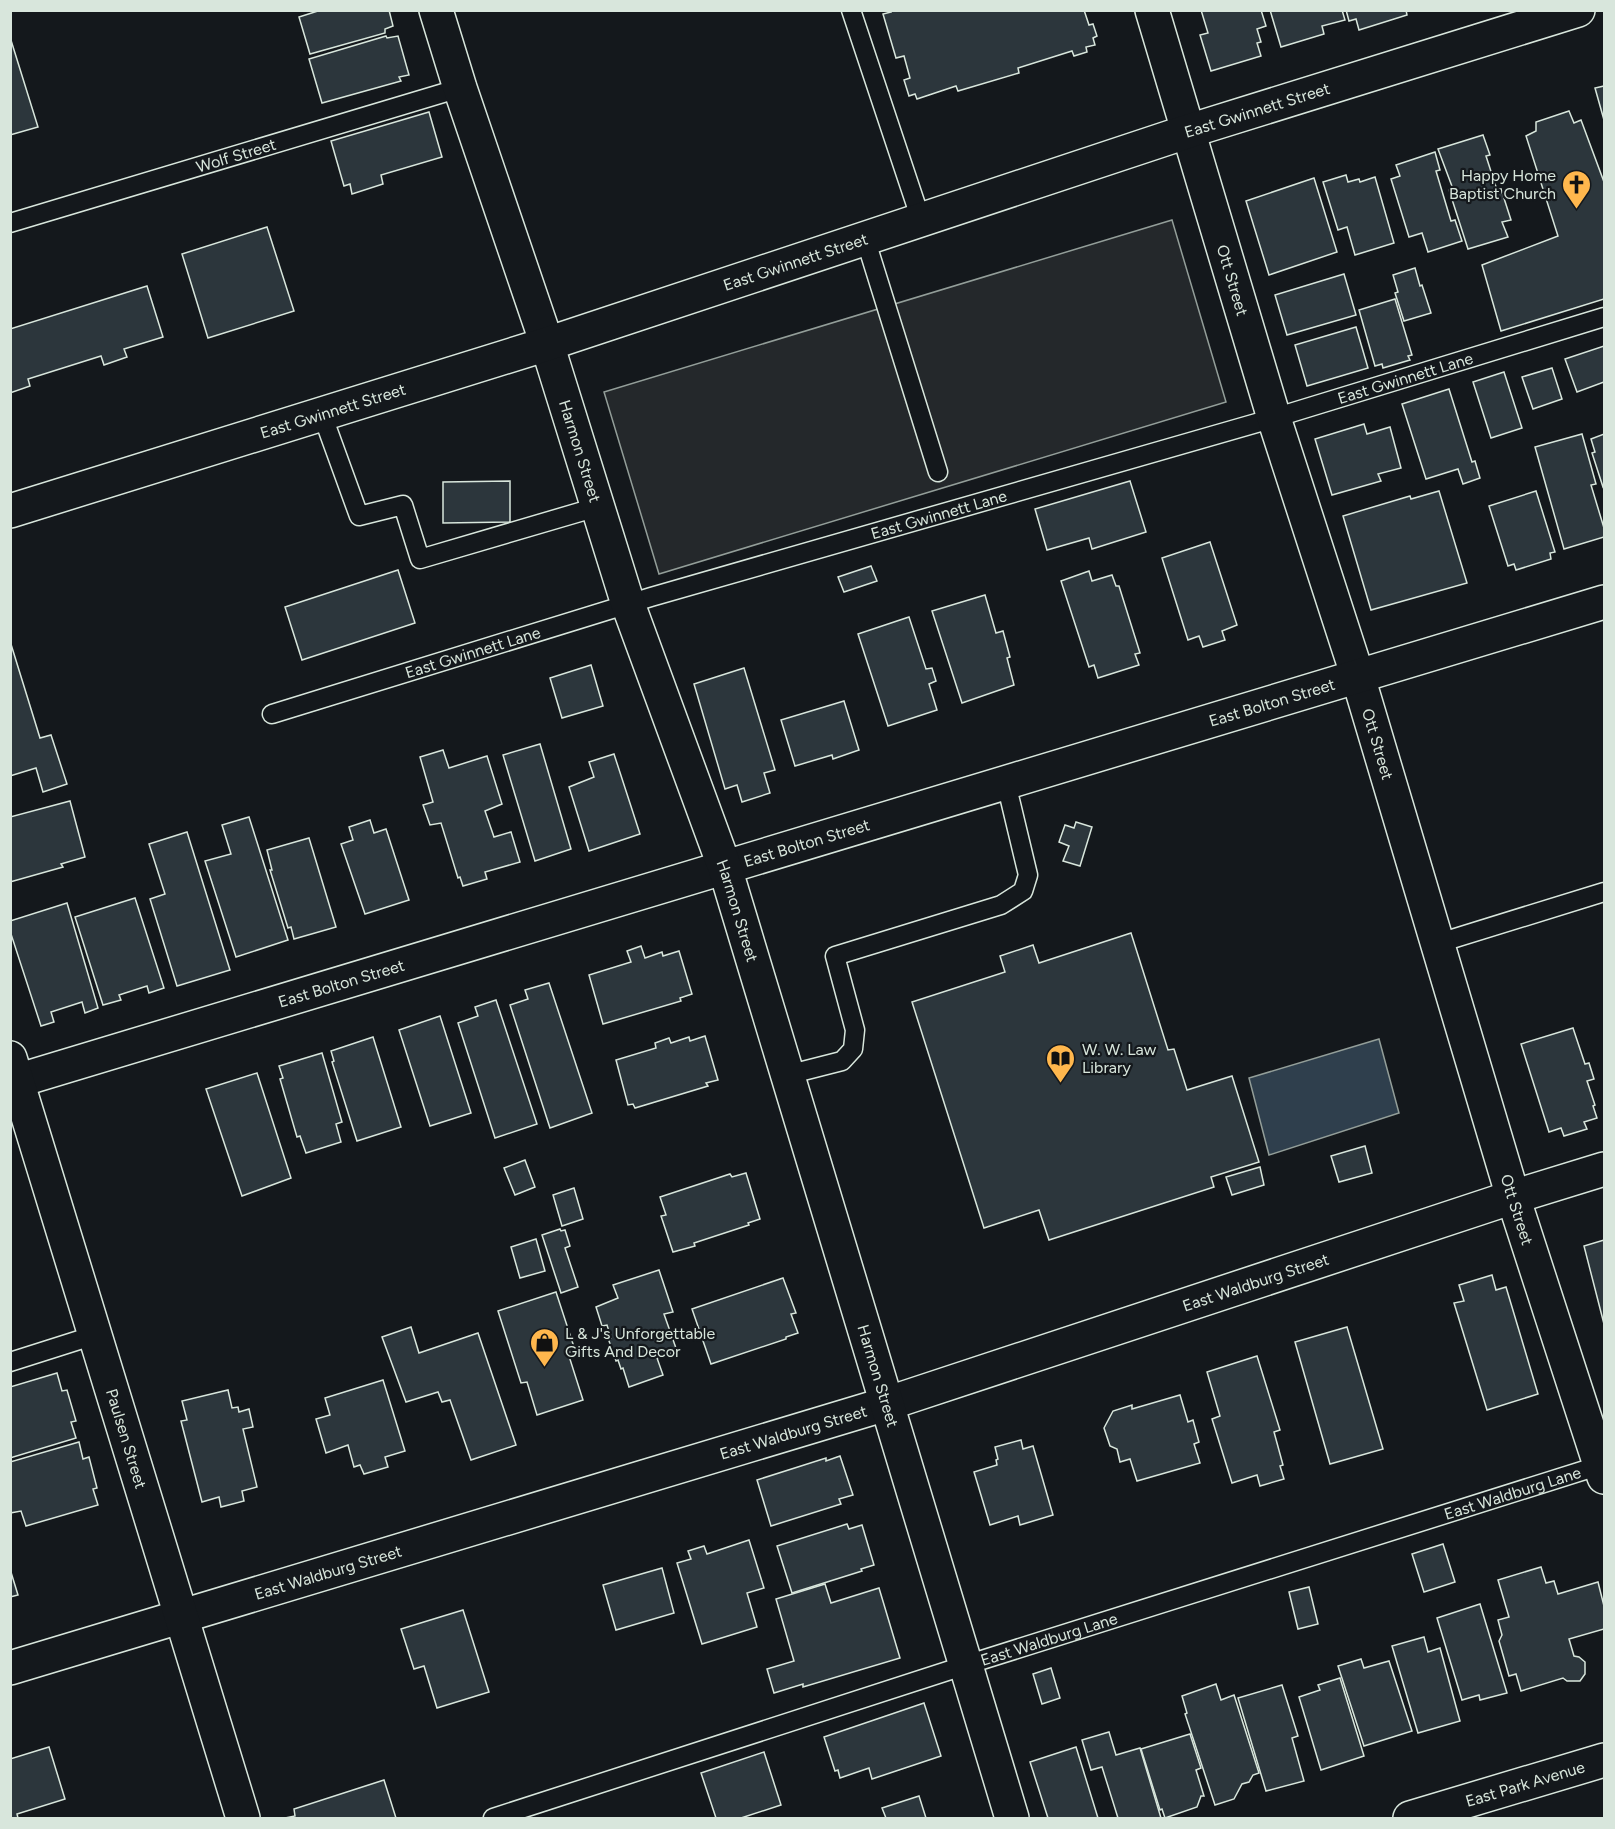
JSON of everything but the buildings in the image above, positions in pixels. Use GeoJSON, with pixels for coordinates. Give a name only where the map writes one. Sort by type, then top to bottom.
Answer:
{"type":"FeatureCollection","features":[{"type":"Feature","properties":{"kind":"street","name":"Harmon Street"},"geometry":{"type":"LineString","coordinates":[[436,10],[460,88],[547,344],[628,604],[724,868],[1012,1818]]}},
{"type":"Feature","properties":{"kind":"street","name":"Ott Street"},"geometry":{"type":"LineString","coordinates":[[1152,10],[1274,418],[1358,677],[1513,1197],[1603,1469]]}},
{"type":"Feature","properties":{"kind":"street","name":"East Gwinnett Street"},"geometry":{"type":"LineString","coordinates":[[10,511],[547,344],[1189,131],[1578,10]]}},
{"type":"Feature","properties":{"kind":"street","name":"East Bolton Street"},"geometry":{"type":"LineString","coordinates":[[13,1074],[724,868],[1605,602]]}},
{"type":"Feature","properties":{"kind":"street","name":"Paulsen Street"},"geometry":{"type":"LineString","coordinates":[[13,1074],[243,1818]]}},
{"type":"Feature","properties":{"kind":"street","name":"East Waldburg Street"},"geometry":{"type":"LineString","coordinates":[[10,1668],[886,1404],[1513,1197],[1605,1169]]}},
{"type":"Feature","properties":{"kind":"street","name":"East Park Avenue"},"geometry":{"type":"LineString","coordinates":[[1410,1818],[1605,1760]]}},
{"type":"Feature","properties":{"kind":"lane"},"geometry":{"type":"LineString","coordinates":[[851,10],[921,220]]}},
{"type":"Feature","properties":{"kind":"lane","name":"Wolf Street"},"geometry":{"type":"LineString","coordinates":[[10,224],[460,88]]}},
{"type":"Feature","properties":{"kind":"lane"},"geometry":{"type":"LineString","coordinates":[[865,238],[938,472]]}},
{"type":"Feature","properties":{"kind":"lane","name":"East Gwinnett Lane"},"geometry":{"type":"LineString","coordinates":[[272,714],[628,604],[1274,418],[1605,317]]}},
{"type":"Feature","properties":{"kind":"lane"},"geometry":{"type":"LineString","coordinates":[[322,414],[359,516],[403,505],[420,558],[597,507]]}},
{"type":"Feature","properties":{"kind":"lane"},"geometry":{"type":"LineString","coordinates":[[787,1076],[842,1060],[853,1049],[855,1030],[835,956],[1001,905],[1023,891],[1028,874],[1006,783]]}},
{"type":"Feature","properties":{"kind":"lane"},"geometry":{"type":"LineString","coordinates":[[1438,944],[1605,892]]}},
{"type":"Feature","properties":{"kind":"lane"},"geometry":{"type":"LineString","coordinates":[[10,1362],[95,1335]]}},
{"type":"Feature","properties":{"kind":"lane","name":"East Waldburg Lane"},"geometry":{"type":"LineString","coordinates":[[493,1818],[966,1665],[1603,1469]]}},
{"type":"Feature","properties":{"kind":"shaded area"},"geometry":{"type":"Polygon","coordinates":[[[1172,220],[1226,402],[659,574],[604,392],[1172,220]]]}},
{"type":"Feature","properties":{"kind":"water"},"geometry":{"type":"Polygon","coordinates":[[[1379,1039],[1399,1113],[1269,1155],[1249,1078],[1379,1039]]]}},
{"type":"Feature","properties":{"kind":"place","name":"Happy Home Baptist Church"},"geometry":{"type":"Point","coordinates":[1577,210]}},
{"type":"Feature","properties":{"kind":"place","name":"W. W. Law Library"},"geometry":{"type":"Point","coordinates":[1061,1084]}},
{"type":"Feature","properties":{"kind":"place","name":"L & J's Unforgettable Gifts And Decor"},"geometry":{"type":"Point","coordinates":[544,1368]}}]}
